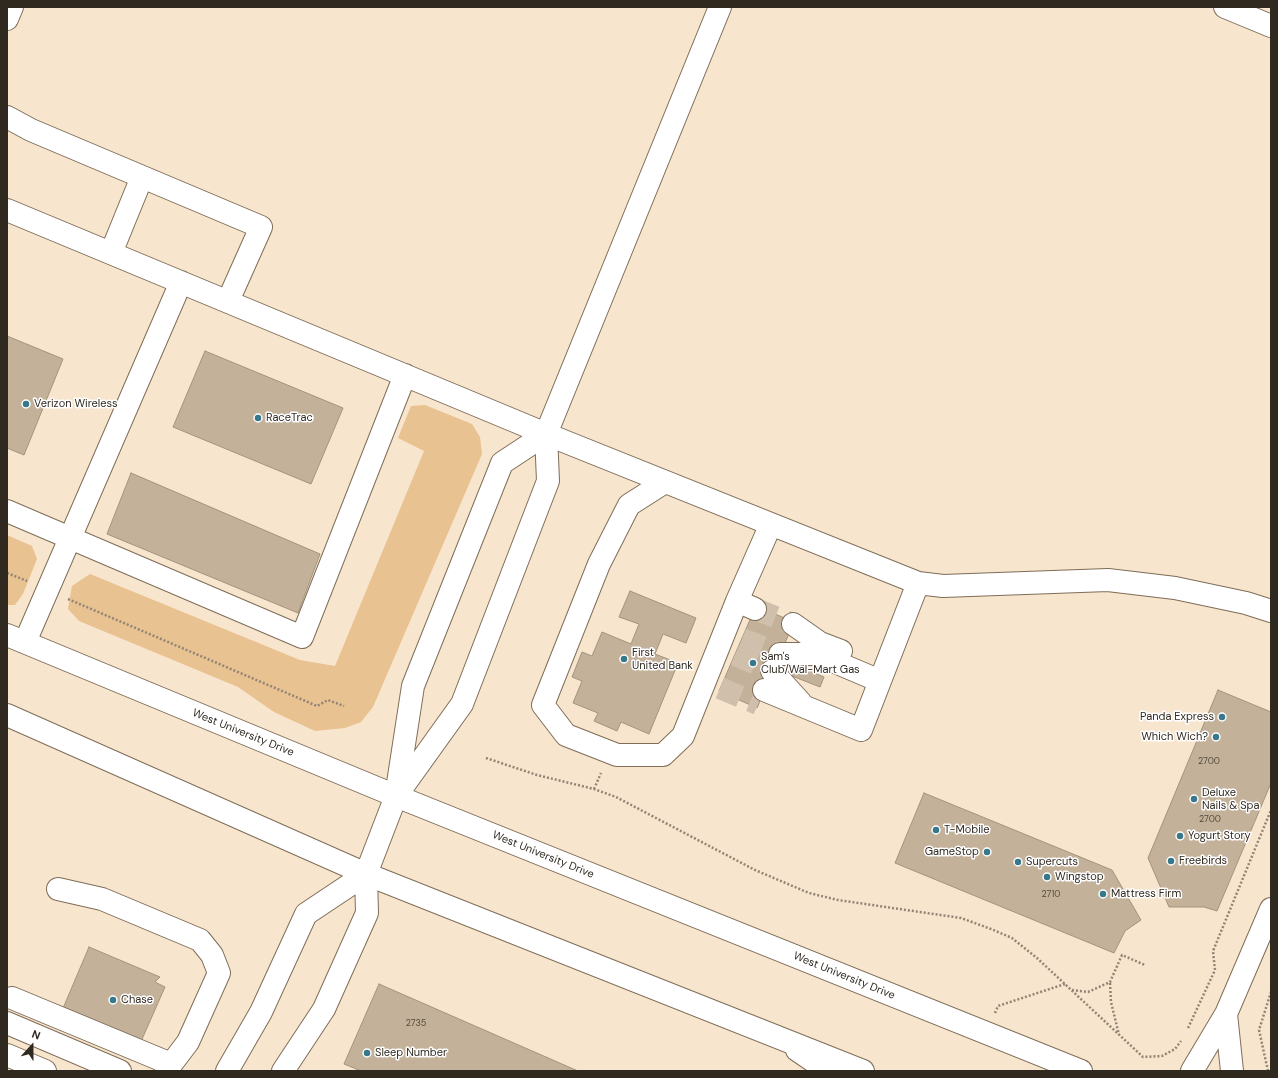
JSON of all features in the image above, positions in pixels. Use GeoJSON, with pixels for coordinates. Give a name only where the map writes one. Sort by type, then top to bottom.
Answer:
{"type":"FeatureCollection","features":[{"type":"Feature","properties":{"kind":"main road"},"geometry":{"type":"LineString","coordinates":[[7,19],[12,7]]}},
{"type":"Feature","properties":{"kind":"main road"},"geometry":{"type":"LineString","coordinates":[[396,796],[462,704],[548,481],[546,434],[720,7]]}},
{"type":"Feature","properties":{"kind":"main road"},"geometry":{"type":"LineString","coordinates":[[1225,7],[1271,26]]}},
{"type":"Feature","properties":{"kind":"main road"},"geometry":{"type":"LineString","coordinates":[[7,117],[14,122],[261,227],[228,301]]}},
{"type":"Feature","properties":{"kind":"main road"},"geometry":{"type":"LineString","coordinates":[[111,253],[142,177]]}},
{"type":"Feature","properties":{"kind":"main road"},"geometry":{"type":"LineString","coordinates":[[7,210],[546,434],[918,583],[943,586],[1108,580],[1175,588],[1246,602],[1271,610]]}},
{"type":"Feature","properties":{"kind":"main road"},"geometry":{"type":"LineString","coordinates":[[16,639],[48,590],[181,282]]}},
{"type":"Feature","properties":{"kind":"main road"},"geometry":{"type":"LineString","coordinates":[[7,511],[302,636],[405,375]]}},
{"type":"Feature","properties":{"kind":"main road"},"geometry":{"type":"LineString","coordinates":[[283,1071],[324,1009],[367,913],[366,874],[396,796],[413,686],[502,463],[546,434]]}},
{"type":"Feature","properties":{"kind":"main road"},"geometry":{"type":"LineString","coordinates":[[665,482],[629,505],[599,564],[543,705],[566,736],[617,755],[663,756],[683,736],[715,678],[737,627],[771,524]]}},
{"type":"Feature","properties":{"kind":"main road"},"geometry":{"type":"LineString","coordinates":[[776,664],[805,707],[861,730],[918,583]]}},
{"type":"Feature","properties":{"kind":"main road","name":"West University Drive"},"geometry":{"type":"LineString","coordinates":[[16,639],[396,796],[1081,1071]]}},
{"type":"Feature","properties":{"kind":"main road"},"geometry":{"type":"LineString","coordinates":[[776,664],[818,648],[882,675]]}},
{"type":"Feature","properties":{"kind":"main road"},"geometry":{"type":"LineString","coordinates":[[776,664],[818,648]]}},
{"type":"Feature","properties":{"kind":"main road"},"geometry":{"type":"LineString","coordinates":[[7,715],[366,874],[863,1071]]}},
{"type":"Feature","properties":{"kind":"main road"},"geometry":{"type":"LineString","coordinates":[[226,1071],[262,1012],[306,914],[366,874]]}},
{"type":"Feature","properties":{"kind":"main road"},"geometry":{"type":"LineString","coordinates":[[9,1010],[165,1069],[188,1042],[219,973],[212,955],[200,940],[102,899],[58,889]]}},
{"type":"Feature","properties":{"kind":"main road"},"geometry":{"type":"LineString","coordinates":[[1192,1071],[1226,1014],[1271,909]]}},
{"type":"Feature","properties":{"kind":"main road"},"geometry":{"type":"LineString","coordinates":[[9,1010],[120,1071]]}},
{"type":"Feature","properties":{"kind":"main road"},"geometry":{"type":"LineString","coordinates":[[1226,1014],[1232,1071]]}},
{"type":"Feature","properties":{"kind":"main road"},"geometry":{"type":"LineString","coordinates":[[7,1038],[86,1071]]}},
{"type":"Feature","properties":{"kind":"main road"},"geometry":{"type":"LineString","coordinates":[[782,1039],[828,1071]]}},
{"type":"Feature","properties":{"kind":"main road"},"geometry":{"type":"LineString","coordinates":[[7,1055],[45,1071]]}},
{"type":"Feature","properties":{"kind":"path"},"geometry":{"type":"LineString","coordinates":[[7,573],[317,706],[328,700],[344,706]]}},
{"type":"Feature","properties":{"kind":"path"},"geometry":{"type":"LineString","coordinates":[[486,758],[537,775],[594,789],[616,797],[755,870],[809,893],[838,900],[961,918],[1012,938],[1037,958],[1143,1057],[1162,1056],[1175,1048],[1184,1038]]}},
{"type":"Feature","properties":{"kind":"path"},"geometry":{"type":"LineString","coordinates":[[1187,1031],[1215,970],[1213,951],[1271,810]]}},
{"type":"Feature","properties":{"kind":"path"},"geometry":{"type":"LineString","coordinates":[[1119,1035],[1111,1002],[1110,982],[1122,955],[1145,965]]}},
{"type":"Feature","properties":{"kind":"path"},"geometry":{"type":"LineString","coordinates":[[1072,990],[1088,992],[1110,982]]}},
{"type":"Feature","properties":{"kind":"path"},"geometry":{"type":"LineString","coordinates":[[987,1033],[998,1006],[1065,984]]}},
{"type":"Feature","properties":{"kind":"path"},"geometry":{"type":"LineString","coordinates":[[1268,1071],[1259,1030],[1271,992]]}},
{"type":"Feature","properties":{"kind":"shaded area"},"geometry":{"type":"Polygon","coordinates":[[[425,405],[472,424],[480,437],[482,454],[373,707],[361,722],[345,728],[315,731],[274,712],[238,687],[79,621],[68,609],[72,586],[90,574],[300,660],[335,666],[424,451],[398,438],[411,406],[425,405]]]}},
{"type":"Feature","properties":{"kind":"shaded area"},"geometry":{"type":"Polygon","coordinates":[[[7,535],[32,546],[37,559],[23,594],[15,605],[7,605],[7,535]]]}},
{"type":"Feature","properties":{"kind":"building","name":"Verizon Wireless"},"geometry":{"type":"Polygon","coordinates":[[[7,336],[63,359],[24,455],[7,448],[7,336]]]}},
{"type":"Feature","properties":{"kind":"building","name":"RaceTrac"},"geometry":{"type":"Polygon","coordinates":[[[205,351],[343,408],[311,484],[173,427],[205,351]]]}},
{"type":"Feature","properties":{"kind":"building"},"geometry":{"type":"Polygon","coordinates":[[[131,473],[320,554],[298,613],[107,534],[131,473]]]}},
{"type":"Feature","properties":{"kind":"building","name":"First United Bank"},"geometry":{"type":"Polygon","coordinates":[[[630,591],[696,618],[686,643],[663,634],[655,654],[678,663],[649,734],[621,722],[617,731],[594,721],[598,713],[573,703],[582,681],[572,677],[582,652],[592,656],[602,632],[631,644],[639,624],[619,617],[630,591]]]}},
{"type":"Feature","properties":{"kind":"building","name":"Sam's Club/Wal-Mart Gas"},"geometry":{"type":"Polygon","coordinates":[[[756,606],[794,622],[757,708],[719,691],[756,606]]]}},
{"type":"Feature","properties":{"kind":"building"},"geometry":{"type":"Polygon","coordinates":[[[797,665],[824,677],[820,687],[792,676],[797,665]]]}},
{"type":"Feature","properties":{"kind":"building"},"geometry":{"type":"Polygon","coordinates":[[[1218,690],[1271,712],[1271,783],[1217,911],[1204,907],[1169,907],[1148,858],[1218,690]]]}},
{"type":"Feature","properties":{"kind":"building"},"geometry":{"type":"Polygon","coordinates":[[[924,793],[1112,870],[1141,920],[1125,931],[1114,953],[895,863],[924,793]]]}},
{"type":"Feature","properties":{"kind":"building","name":"Chase"},"geometry":{"type":"Polygon","coordinates":[[[89,947],[160,977],[155,982],[165,987],[139,1046],[61,1013],[89,947]]]}},
{"type":"Feature","properties":{"kind":"building"},"geometry":{"type":"Polygon","coordinates":[[[379,984],[578,1071],[361,1071],[344,1064],[379,984]]]}},
{"type":"Feature","properties":{"kind":"tunnel"},"geometry":{"type":"LineString","coordinates":[[755,609],[793,624]]}},
{"type":"Feature","properties":{"kind":"tunnel"},"geometry":{"type":"LineString","coordinates":[[742,639],[780,654]]}},
{"type":"Feature","properties":{"kind":"tunnel"},"geometry":{"type":"LineString","coordinates":[[735,655],[772,671]]}},
{"type":"Feature","properties":{"kind":"tunnel"},"geometry":{"type":"LineString","coordinates":[[720,688],[758,704]]}},
{"type":"Feature","properties":{"kind":"place","name":"Verizon Wireless"},"geometry":{"type":"Point","coordinates":[26,404]}},
{"type":"Feature","properties":{"kind":"place","name":"RaceTrac"},"geometry":{"type":"Point","coordinates":[258,418]}},
{"type":"Feature","properties":{"kind":"place","name":"First United Bank"},"geometry":{"type":"Point","coordinates":[624,659]}},
{"type":"Feature","properties":{"kind":"place","name":"Sam's Club/Wal-Mart Gas"},"geometry":{"type":"Point","coordinates":[753,663]}},
{"type":"Feature","properties":{"kind":"place","name":"Panda Express"},"geometry":{"type":"Point","coordinates":[1222,717]}},
{"type":"Feature","properties":{"kind":"place","name":"Which Wich?"},"geometry":{"type":"Point","coordinates":[1216,737]}},
{"type":"Feature","properties":{"kind":"place","name":"Deluxe Nails & Spa"},"geometry":{"type":"Point","coordinates":[1194,799]}},
{"type":"Feature","properties":{"kind":"place","name":"T-Mobile"},"geometry":{"type":"Point","coordinates":[936,830]}},
{"type":"Feature","properties":{"kind":"place","name":"Yogurt Story"},"geometry":{"type":"Point","coordinates":[1180,836]}},
{"type":"Feature","properties":{"kind":"place","name":"GameStop"},"geometry":{"type":"Point","coordinates":[987,852]}},
{"type":"Feature","properties":{"kind":"place","name":"Freebirds"},"geometry":{"type":"Point","coordinates":[1171,861]}},
{"type":"Feature","properties":{"kind":"place","name":"Supercuts"},"geometry":{"type":"Point","coordinates":[1018,862]}},
{"type":"Feature","properties":{"kind":"place","name":"Wingstop"},"geometry":{"type":"Point","coordinates":[1047,877]}},
{"type":"Feature","properties":{"kind":"place","name":"Mattress Firm"},"geometry":{"type":"Point","coordinates":[1103,894]}},
{"type":"Feature","properties":{"kind":"place","name":"Chase"},"geometry":{"type":"Point","coordinates":[113,1000]}},
{"type":"Feature","properties":{"kind":"place","name":"Sleep Number"},"geometry":{"type":"Point","coordinates":[367,1053]}}]}
